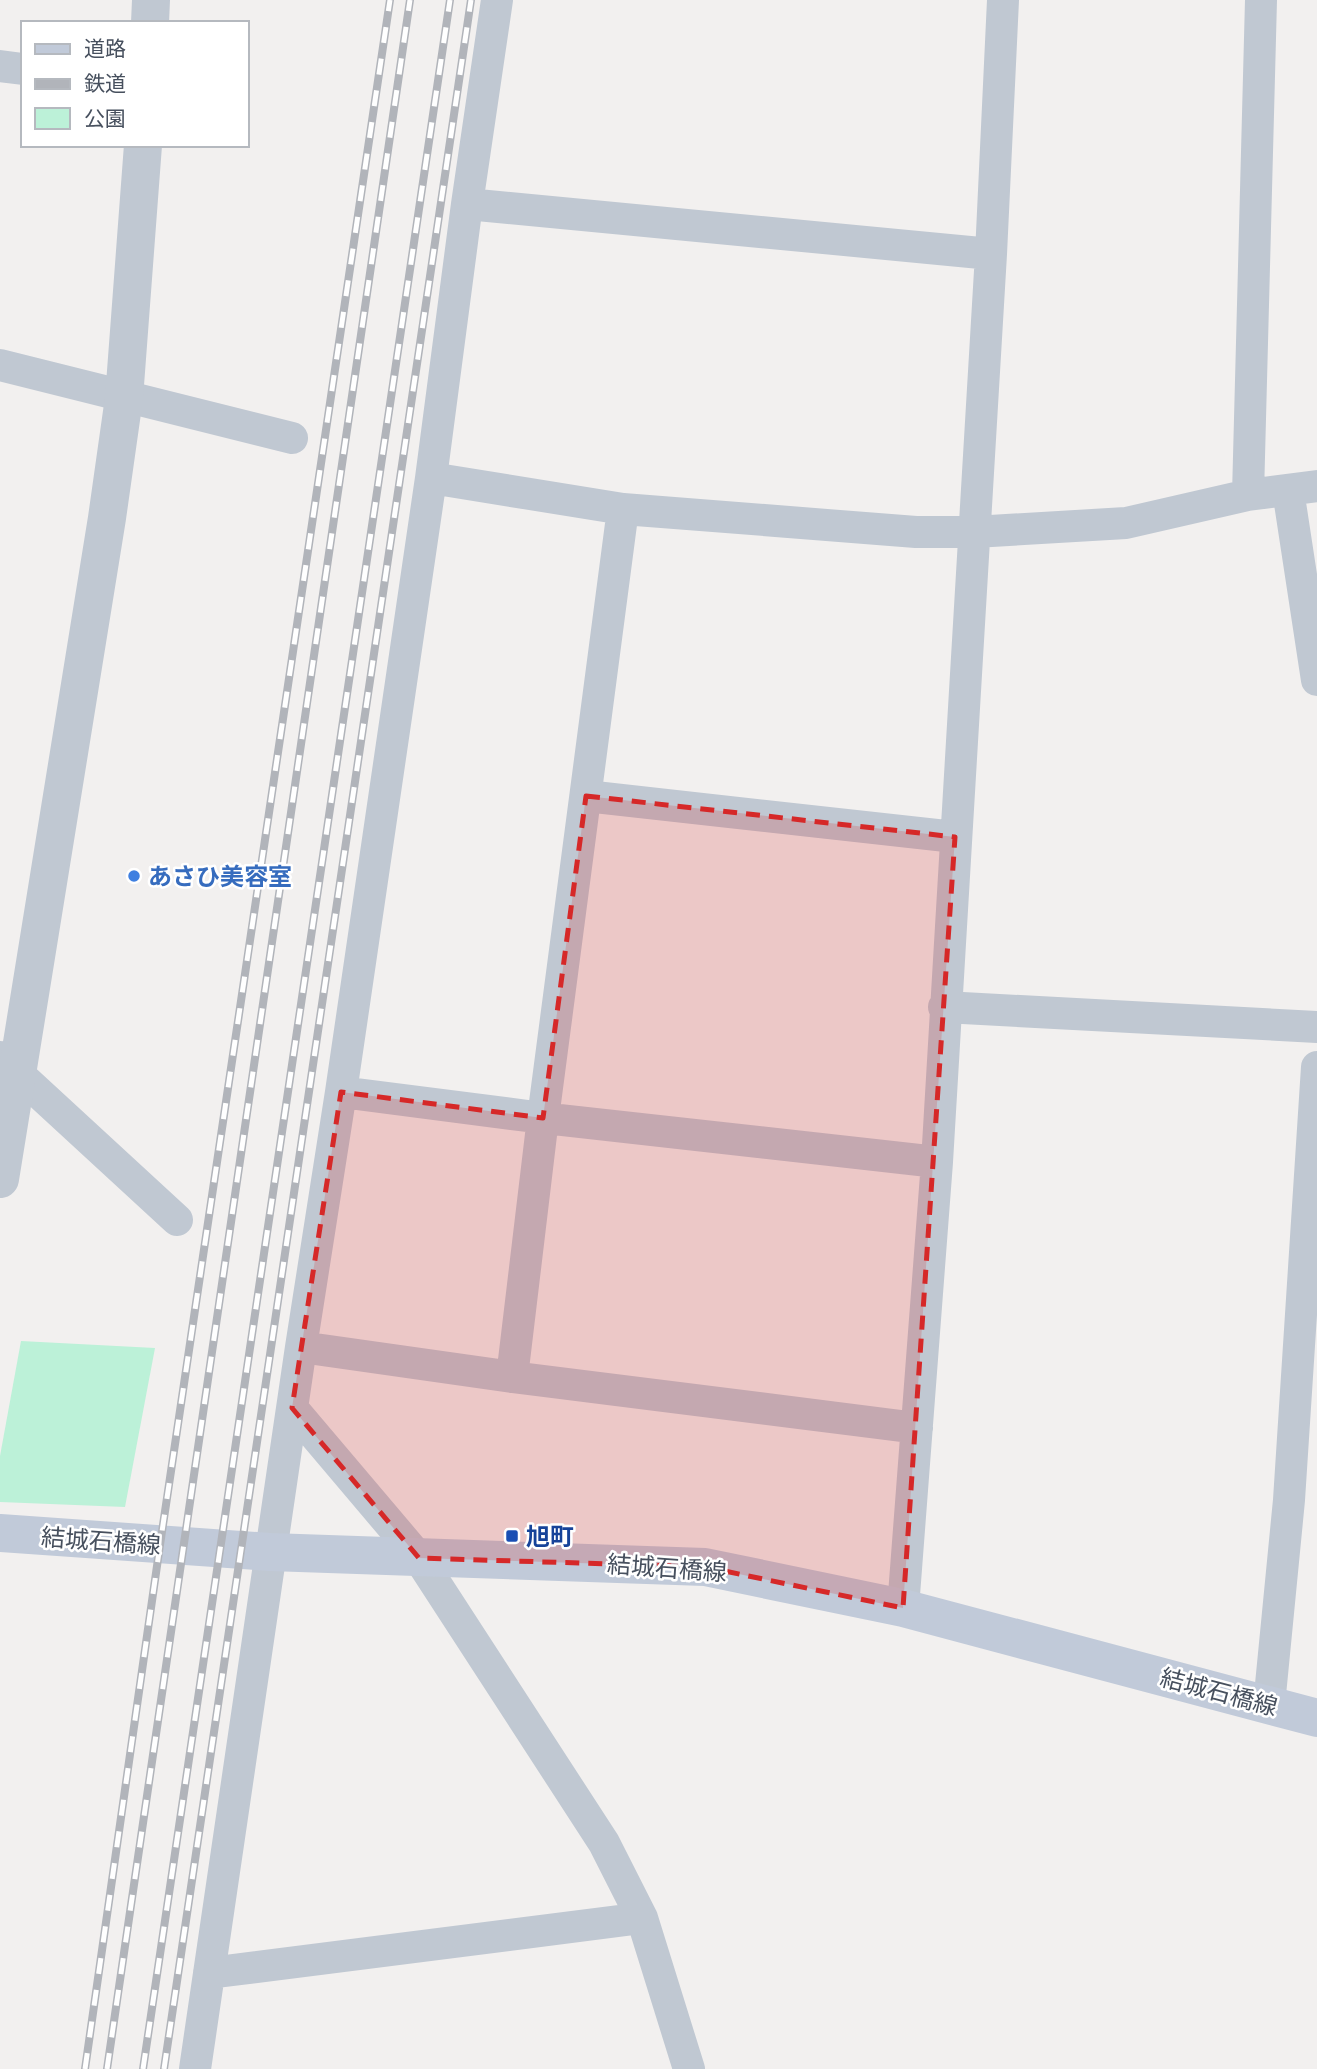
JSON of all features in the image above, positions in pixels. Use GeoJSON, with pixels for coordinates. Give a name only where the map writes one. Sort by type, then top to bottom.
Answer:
{"type":"FeatureCollection","features":[{"type":"Feature","properties":{"kind":"main road","name":"結城石橋線"},"geometry":{"type":"LineString","coordinates":[[0,1534],[270,1552],[705,1567],[903,1608],[1317,1718]]}},
{"type":"Feature","properties":{"kind":"street"},"geometry":{"type":"LineString","coordinates":[[150,21],[151,0]]}},
{"type":"Feature","properties":{"kind":"street"},"geometry":{"type":"LineString","coordinates":[[195,2069],[431,478],[497,0]]}},
{"type":"Feature","properties":{"kind":"street"},"geometry":{"type":"LineString","coordinates":[[903,1608],[937,1162],[944,1007],[991,254],[1003,0]]}},
{"type":"Feature","properties":{"kind":"street"},"geometry":{"type":"LineString","coordinates":[[1248,495],[1261,0]]}},
{"type":"Feature","properties":{"kind":"street"},"geometry":{"type":"LineString","coordinates":[[0,66],[21,69]]}},
{"type":"Feature","properties":{"kind":"street"},"geometry":{"type":"LineString","coordinates":[[0,1179],[8,1064],[105,531],[124,398],[143,147]]}},
{"type":"Feature","properties":{"kind":"street"},"geometry":{"type":"LineString","coordinates":[[467,204],[991,254]]}},
{"type":"Feature","properties":{"kind":"street"},"geometry":{"type":"LineString","coordinates":[[0,365],[292,438]]}},
{"type":"Feature","properties":{"kind":"street"},"geometry":{"type":"LineString","coordinates":[[431,478],[623,509],[916,532],[974,532],[1126,523],[1248,495],[1303,488],[1317,680]]}},
{"type":"Feature","properties":{"kind":"street"},"geometry":{"type":"LineString","coordinates":[[512,1377],[543,1118],[623,509]]}},
{"type":"Feature","properties":{"kind":"street"},"geometry":{"type":"LineString","coordinates":[[586,796],[955,837]]}},
{"type":"Feature","properties":{"kind":"street"},"geometry":{"type":"LineString","coordinates":[[944,1007],[1317,1027]]}},
{"type":"Feature","properties":{"kind":"street"},"geometry":{"type":"LineString","coordinates":[[8,1064],[177,1220]]}},
{"type":"Feature","properties":{"kind":"street"},"geometry":{"type":"LineString","coordinates":[[1269,1705],[1303,1502],[1317,1067]]}},
{"type":"Feature","properties":{"kind":"street"},"geometry":{"type":"LineString","coordinates":[[341,1092],[543,1118],[937,1162]]}},
{"type":"Feature","properties":{"kind":"street"},"geometry":{"type":"LineString","coordinates":[[301,1347],[512,1377],[917,1428]]}},
{"type":"Feature","properties":{"kind":"street"},"geometry":{"type":"LineString","coordinates":[[292,1408],[419,1558],[604,1843],[642,1918],[690,2069]]}},
{"type":"Feature","properties":{"kind":"street"},"geometry":{"type":"LineString","coordinates":[[209,1973],[642,1918]]}},
{"type":"Feature","properties":{"kind":"highlighted area"},"geometry":{"type":"Polygon","coordinates":[[[586,796],[955,837],[903,1608],[705,1567],[419,1558],[292,1408],[341,1092],[543,1118],[586,796]]]}},
{"type":"Feature","properties":{"kind":"green space"},"geometry":{"type":"Polygon","coordinates":[[[21,1341],[155,1348],[125,1507],[0,1502],[0,1456],[21,1341]]]}},
{"type":"Feature","properties":{"kind":"railway"},"geometry":{"type":"LineString","coordinates":[[85,2069],[160,1545],[390,0]]}},
{"type":"Feature","properties":{"kind":"railway"},"geometry":{"type":"LineString","coordinates":[[107,2069],[410,0]]}},
{"type":"Feature","properties":{"kind":"railway"},"geometry":{"type":"LineString","coordinates":[[143,2069],[450,0]]}},
{"type":"Feature","properties":{"kind":"railway"},"geometry":{"type":"LineString","coordinates":[[164,2069],[471,0]]}},
{"type":"Feature","properties":{"kind":"place","name":"あさひ美容室"},"geometry":{"type":"Point","coordinates":[134,876]}},
{"type":"Feature","properties":{"kind":"place","name":"旭町"},"geometry":{"type":"Point","coordinates":[512,1536]}}]}
